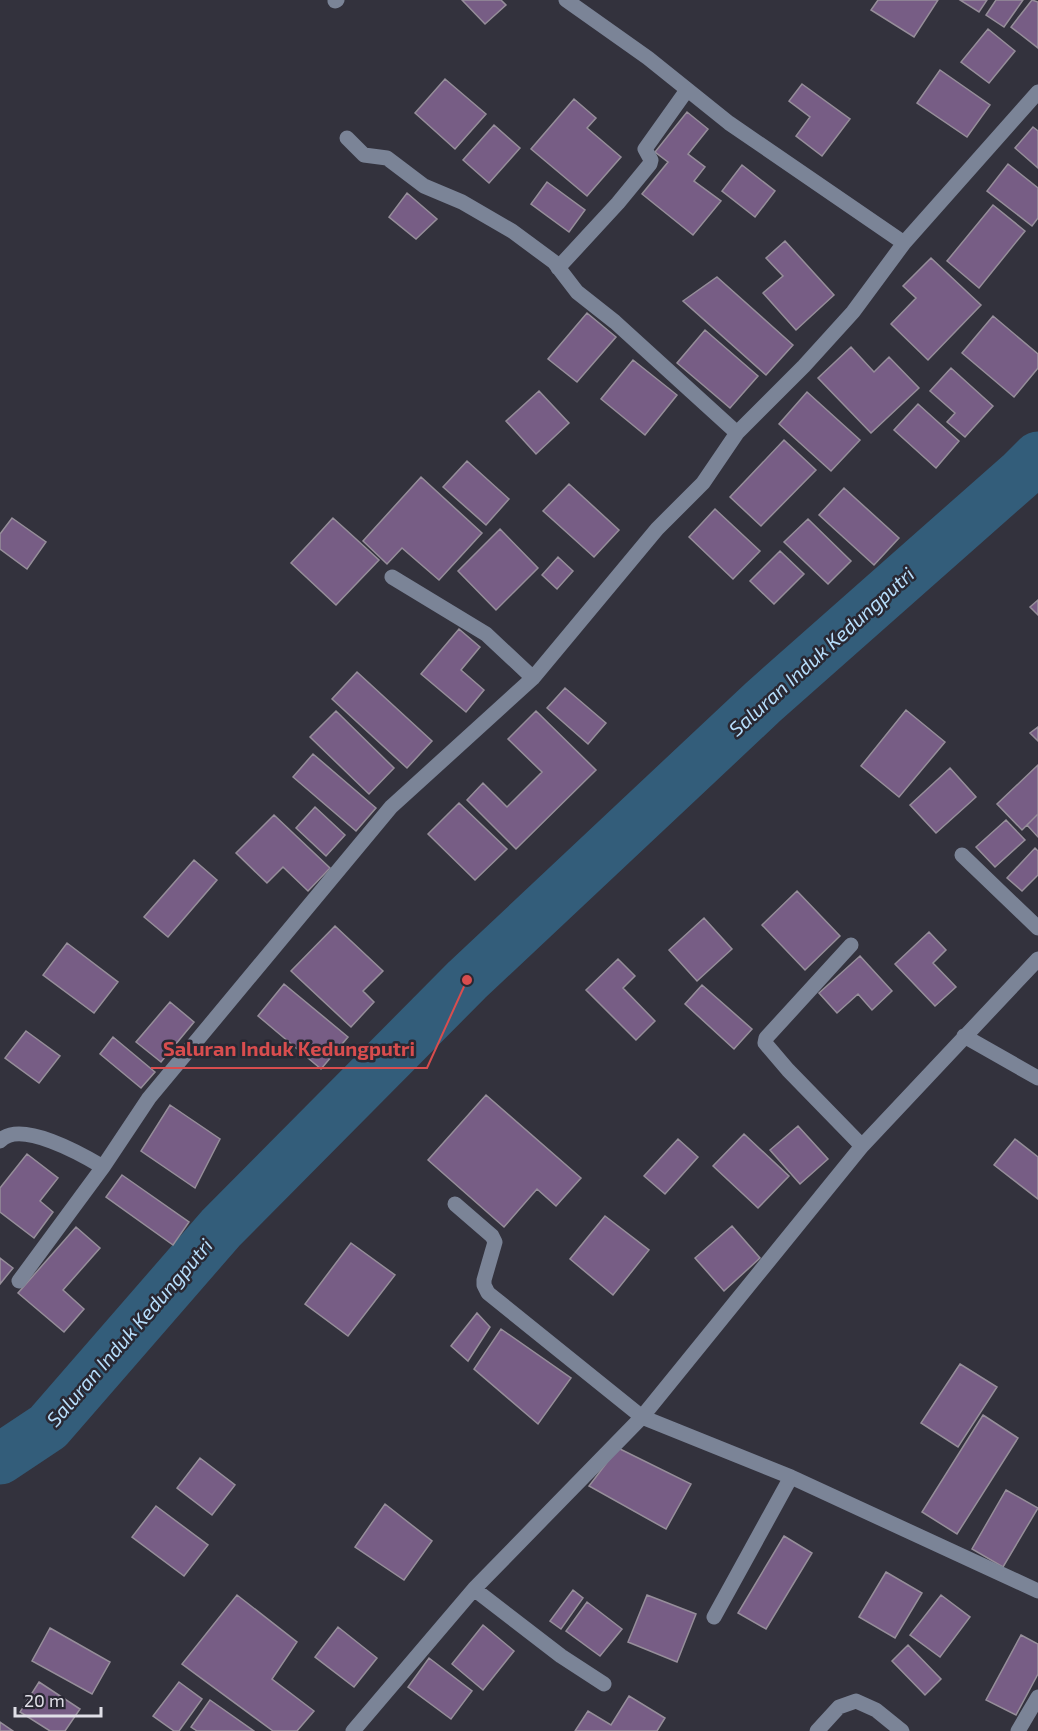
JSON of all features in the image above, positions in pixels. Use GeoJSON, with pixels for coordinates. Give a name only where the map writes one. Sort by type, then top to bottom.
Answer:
{"type":"FeatureCollection","features":[{"type":"Feature","properties":{"kind":"street"},"geometry":{"type":"LineString","coordinates":[[566,0],[648,58],[729,123],[904,243]]}},
{"type":"Feature","properties":{"kind":"street"},"geometry":{"type":"LineString","coordinates":[[558,268],[618,203],[650,164],[651,160],[645,149],[687,90]]}},
{"type":"Feature","properties":{"kind":"street"},"geometry":{"type":"LineString","coordinates":[[19,1281],[103,1167],[149,1098],[391,807],[533,678],[657,530],[703,483],[737,432],[804,366],[853,312],[904,243],[1038,92]]}},
{"type":"Feature","properties":{"kind":"street"},"geometry":{"type":"LineString","coordinates":[[347,138],[364,155],[387,158],[424,186],[462,202],[512,231],[554,262],[577,292],[615,322],[737,432]]}},
{"type":"Feature","properties":{"kind":"street"},"geometry":{"type":"LineString","coordinates":[[392,577],[486,634],[533,678]]}},
{"type":"Feature","properties":{"kind":"street"},"geometry":{"type":"LineString","coordinates":[[962,855],[1038,928]]}},
{"type":"Feature","properties":{"kind":"street"},"geometry":{"type":"LineString","coordinates":[[850,945],[766,1038],[765,1043],[862,1146]]}},
{"type":"Feature","properties":{"kind":"street"},"geometry":{"type":"LineString","coordinates":[[353,1731],[474,1589],[642,1417],[862,1146],[1038,959]]}},
{"type":"Feature","properties":{"kind":"street"},"geometry":{"type":"LineString","coordinates":[[964,1036],[1038,1078]]}},
{"type":"Feature","properties":{"kind":"street"},"geometry":{"type":"LineString","coordinates":[[0,1141],[3,1137],[33,1135],[81,1153],[103,1167]]}},
{"type":"Feature","properties":{"kind":"street"},"geometry":{"type":"LineString","coordinates":[[455,1204],[492,1236],[495,1242],[484,1280],[489,1293],[642,1417],[791,1477],[1038,1591]]}},
{"type":"Feature","properties":{"kind":"street"},"geometry":{"type":"LineString","coordinates":[[714,1617],[791,1477]]}},
{"type":"Feature","properties":{"kind":"street"},"geometry":{"type":"LineString","coordinates":[[474,1589],[561,1656],[604,1684]]}},
{"type":"Feature","properties":{"kind":"street"},"geometry":{"type":"LineString","coordinates":[[1018,1731],[1038,1697]]}},
{"type":"Feature","properties":{"kind":"street"},"geometry":{"type":"LineString","coordinates":[[817,1731],[839,1707],[856,1701],[876,1710],[902,1731]]}},
{"type":"Feature","properties":{"kind":"building"},"geometry":{"type":"Polygon","coordinates":[[[462,0],[501,0],[506,5],[485,24],[462,0]]]}},
{"type":"Feature","properties":{"kind":"building"},"geometry":{"type":"Polygon","coordinates":[[[878,0],[938,0],[914,37],[871,10],[878,0]]]}},
{"type":"Feature","properties":{"kind":"building"},"geometry":{"type":"Polygon","coordinates":[[[960,0],[987,0],[979,12],[960,0]]]}},
{"type":"Feature","properties":{"kind":"building"},"geometry":{"type":"Polygon","coordinates":[[[996,0],[1023,0],[1004,27],[986,15],[996,0]]]}},
{"type":"Feature","properties":{"kind":"building"},"geometry":{"type":"Polygon","coordinates":[[[1032,0],[1038,2],[1038,48],[1011,27],[1032,0]]]}},
{"type":"Feature","properties":{"kind":"building"},"geometry":{"type":"Polygon","coordinates":[[[988,29],[1015,51],[989,83],[961,62],[988,29]]]}},
{"type":"Feature","properties":{"kind":"building"},"geometry":{"type":"Polygon","coordinates":[[[940,70],[990,105],[967,137],[917,103],[940,70]]]}},
{"type":"Feature","properties":{"kind":"building"},"geometry":{"type":"Polygon","coordinates":[[[445,79],[486,114],[455,149],[415,113],[445,79]]]}},
{"type":"Feature","properties":{"kind":"building"},"geometry":{"type":"Polygon","coordinates":[[[802,84],[850,119],[822,156],[796,136],[810,117],[789,101],[802,84]]]}},
{"type":"Feature","properties":{"kind":"building"},"geometry":{"type":"Polygon","coordinates":[[[574,99],[596,118],[587,128],[621,157],[587,196],[531,149],[574,99]]]}},
{"type":"Feature","properties":{"kind":"building"},"geometry":{"type":"Polygon","coordinates":[[[687,112],[708,129],[688,154],[705,167],[694,181],[721,201],[693,235],[642,194],[668,162],[655,152],[687,112]]]}},
{"type":"Feature","properties":{"kind":"building"},"geometry":{"type":"Polygon","coordinates":[[[494,125],[520,148],[489,183],[463,160],[494,125]]]}},
{"type":"Feature","properties":{"kind":"building"},"geometry":{"type":"Polygon","coordinates":[[[1033,127],[1038,131],[1038,168],[1015,148],[1033,127]]]}},
{"type":"Feature","properties":{"kind":"building"},"geometry":{"type":"Polygon","coordinates":[[[1008,164],[1038,188],[1038,218],[1032,226],[987,191],[1008,164]]]}},
{"type":"Feature","properties":{"kind":"building"},"geometry":{"type":"Polygon","coordinates":[[[742,165],[775,191],[755,217],[722,191],[742,165]]]}},
{"type":"Feature","properties":{"kind":"building"},"geometry":{"type":"Polygon","coordinates":[[[547,182],[585,210],[569,232],[531,204],[547,182]]]}},
{"type":"Feature","properties":{"kind":"building"},"geometry":{"type":"Polygon","coordinates":[[[407,193],[437,219],[416,239],[389,217],[407,193]]]}},
{"type":"Feature","properties":{"kind":"building"},"geometry":{"type":"Polygon","coordinates":[[[993,205],[1025,231],[979,288],[947,261],[993,205]]]}},
{"type":"Feature","properties":{"kind":"building"},"geometry":{"type":"Polygon","coordinates":[[[785,241],[834,295],[796,330],[763,293],[783,276],[766,258],[785,241]]]}},
{"type":"Feature","properties":{"kind":"building"},"geometry":{"type":"Polygon","coordinates":[[[931,258],[981,305],[928,360],[891,324],[916,298],[903,286],[931,258]]]}},
{"type":"Feature","properties":{"kind":"building"},"geometry":{"type":"Polygon","coordinates":[[[717,277],[793,345],[766,375],[683,301],[717,277]]]}},
{"type":"Feature","properties":{"kind":"building"},"geometry":{"type":"Polygon","coordinates":[[[587,313],[616,337],[577,382],[548,359],[587,313]]]}},
{"type":"Feature","properties":{"kind":"building"},"geometry":{"type":"Polygon","coordinates":[[[993,316],[1038,354],[1038,368],[1014,397],[962,353],[993,316]]]}},
{"type":"Feature","properties":{"kind":"building"},"geometry":{"type":"Polygon","coordinates":[[[705,330],[758,376],[730,408],[677,363],[705,330]]]}},
{"type":"Feature","properties":{"kind":"building"},"geometry":{"type":"Polygon","coordinates":[[[851,347],[874,372],[889,357],[919,388],[871,433],[818,378],[851,347]]]}},
{"type":"Feature","properties":{"kind":"building"},"geometry":{"type":"Polygon","coordinates":[[[633,360],[677,395],[645,435],[601,399],[633,360]]]}},
{"type":"Feature","properties":{"kind":"building"},"geometry":{"type":"Polygon","coordinates":[[[951,368],[993,406],[965,437],[947,422],[955,413],[930,391],[951,368]]]}},
{"type":"Feature","properties":{"kind":"building"},"geometry":{"type":"Polygon","coordinates":[[[539,391],[569,423],[536,454],[506,421],[539,391]]]}},
{"type":"Feature","properties":{"kind":"building"},"geometry":{"type":"Polygon","coordinates":[[[807,392],[860,440],[831,471],[779,424],[807,392]]]}},
{"type":"Feature","properties":{"kind":"building"},"geometry":{"type":"Polygon","coordinates":[[[918,404],[959,441],[936,468],[894,430],[918,404]]]}},
{"type":"Feature","properties":{"kind":"building"},"geometry":{"type":"Polygon","coordinates":[[[784,440],[816,470],[761,526],[730,497],[784,440]]]}},
{"type":"Feature","properties":{"kind":"building"},"geometry":{"type":"Polygon","coordinates":[[[467,461],[509,499],[486,525],[443,487],[467,461]]]}},
{"type":"Feature","properties":{"kind":"building"},"geometry":{"type":"Polygon","coordinates":[[[421,477],[482,533],[439,580],[402,548],[387,564],[363,541],[421,477]]]}},
{"type":"Feature","properties":{"kind":"building"},"geometry":{"type":"Polygon","coordinates":[[[569,484],[619,530],[594,557],[543,511],[569,484]]]}},
{"type":"Feature","properties":{"kind":"building"},"geometry":{"type":"Polygon","coordinates":[[[844,488],[899,538],[874,565],[819,515],[844,488]]]}},
{"type":"Feature","properties":{"kind":"building"},"geometry":{"type":"Polygon","coordinates":[[[715,509],[760,551],[733,579],[689,537],[715,509]]]}},
{"type":"Feature","properties":{"kind":"building"},"geometry":{"type":"Polygon","coordinates":[[[12,518],[46,542],[27,569],[0,549],[0,534],[12,518]]]}},
{"type":"Feature","properties":{"kind":"building"},"geometry":{"type":"Polygon","coordinates":[[[333,518],[379,560],[336,605],[291,563],[333,518]]]}},
{"type":"Feature","properties":{"kind":"building"},"geometry":{"type":"Polygon","coordinates":[[[808,519],[851,561],[828,584],[784,542],[808,519]]]}},
{"type":"Feature","properties":{"kind":"building"},"geometry":{"type":"Polygon","coordinates":[[[500,529],[538,568],[496,610],[458,571],[500,529]]]}},
{"type":"Feature","properties":{"kind":"building"},"geometry":{"type":"Polygon","coordinates":[[[780,551],[804,574],[774,604],[750,581],[780,551]]]}},
{"type":"Feature","properties":{"kind":"building"},"geometry":{"type":"Polygon","coordinates":[[[558,557],[573,571],[557,589],[542,575],[558,557]]]}},
{"type":"Feature","properties":{"kind":"building"},"geometry":{"type":"Polygon","coordinates":[[[1038,600],[1038,615],[1030,607],[1038,600]]]}},
{"type":"Feature","properties":{"kind":"building"},"geometry":{"type":"Polygon","coordinates":[[[459,629],[480,647],[461,670],[484,690],[466,712],[421,674],[459,629]]]}},
{"type":"Feature","properties":{"kind":"building"},"geometry":{"type":"Polygon","coordinates":[[[357,672],[432,741],[407,768],[332,699],[357,672]]]}},
{"type":"Feature","properties":{"kind":"building"},"geometry":{"type":"Polygon","coordinates":[[[565,688],[606,723],[588,744],[547,708],[565,688]]]}},
{"type":"Feature","properties":{"kind":"building"},"geometry":{"type":"Polygon","coordinates":[[[906,710],[945,742],[899,797],[861,766],[906,710]]]}},
{"type":"Feature","properties":{"kind":"building"},"geometry":{"type":"Polygon","coordinates":[[[336,711],[394,768],[369,794],[310,737],[336,711]]]}},
{"type":"Feature","properties":{"kind":"building"},"geometry":{"type":"Polygon","coordinates":[[[536,711],[596,770],[516,849],[467,800],[483,783],[507,807],[542,772],[508,739],[536,711]]]}},
{"type":"Feature","properties":{"kind":"building"},"geometry":{"type":"Polygon","coordinates":[[[1038,727],[1038,741],[1030,733],[1038,727]]]}},
{"type":"Feature","properties":{"kind":"building"},"geometry":{"type":"Polygon","coordinates":[[[313,754],[376,808],[356,831],[293,777],[313,754]]]}},
{"type":"Feature","properties":{"kind":"building"},"geometry":{"type":"Polygon","coordinates":[[[1038,765],[1038,814],[1022,830],[997,804],[1038,765]]]}},
{"type":"Feature","properties":{"kind":"building"},"geometry":{"type":"Polygon","coordinates":[[[950,768],[976,797],[936,833],[910,805],[950,768]]]}},
{"type":"Feature","properties":{"kind":"building"},"geometry":{"type":"Polygon","coordinates":[[[459,803],[507,849],[475,880],[428,834],[459,803]]]}},
{"type":"Feature","properties":{"kind":"building"},"geometry":{"type":"Polygon","coordinates":[[[315,807],[345,835],[326,856],[296,828],[315,807]]]}},
{"type":"Feature","properties":{"kind":"building"},"geometry":{"type":"Polygon","coordinates":[[[1038,814],[1038,837],[1027,825],[1038,814]]]}},
{"type":"Feature","properties":{"kind":"building"},"geometry":{"type":"Polygon","coordinates":[[[274,815],[330,868],[308,891],[283,867],[267,883],[236,853],[274,815]]]}},
{"type":"Feature","properties":{"kind":"building"},"geometry":{"type":"Polygon","coordinates":[[[1006,820],[1025,840],[995,867],[976,847],[1006,820]]]}},
{"type":"Feature","properties":{"kind":"building"},"geometry":{"type":"Polygon","coordinates":[[[1035,848],[1038,851],[1038,875],[1022,891],[1007,878],[1035,848]]]}},
{"type":"Feature","properties":{"kind":"building"},"geometry":{"type":"Polygon","coordinates":[[[194,860],[217,880],[168,937],[144,917],[194,860]]]}},
{"type":"Feature","properties":{"kind":"building"},"geometry":{"type":"Polygon","coordinates":[[[797,891],[840,936],[805,970],[762,925],[797,891]]]}},
{"type":"Feature","properties":{"kind":"building"},"geometry":{"type":"Polygon","coordinates":[[[704,918],[732,949],[697,981],[669,950],[704,918]]]}},
{"type":"Feature","properties":{"kind":"building"},"geometry":{"type":"Polygon","coordinates":[[[335,926],[383,971],[363,991],[374,1002],[351,1027],[291,971],[335,926]]]}},
{"type":"Feature","properties":{"kind":"building"},"geometry":{"type":"Polygon","coordinates":[[[929,932],[946,950],[933,963],[956,987],[935,1006],[895,964],[929,932]]]}},
{"type":"Feature","properties":{"kind":"building"},"geometry":{"type":"Polygon","coordinates":[[[67,943],[118,982],[94,1013],[43,975],[67,943]]]}},
{"type":"Feature","properties":{"kind":"building"},"geometry":{"type":"Polygon","coordinates":[[[860,956],[892,991],[872,1010],[858,994],[837,1013],[819,993],[860,956]]]}},
{"type":"Feature","properties":{"kind":"building"},"geometry":{"type":"Polygon","coordinates":[[[618,959],[635,976],[623,988],[655,1021],[636,1040],[586,990],[618,959]]]}},
{"type":"Feature","properties":{"kind":"building"},"geometry":{"type":"Polygon","coordinates":[[[284,984],[348,1037],[321,1069],[258,1016],[284,984]]]}},
{"type":"Feature","properties":{"kind":"building"},"geometry":{"type":"Polygon","coordinates":[[[702,985],[752,1029],[734,1049],[685,1004],[702,985]]]}},
{"type":"Feature","properties":{"kind":"building"},"geometry":{"type":"Polygon","coordinates":[[[170,1002],[194,1022],[161,1062],[136,1042],[170,1002]]]}},
{"type":"Feature","properties":{"kind":"building"},"geometry":{"type":"Polygon","coordinates":[[[26,1031],[60,1056],[39,1083],[5,1058],[26,1031]]]}},
{"type":"Feature","properties":{"kind":"building"},"geometry":{"type":"Polygon","coordinates":[[[113,1037],[155,1072],[141,1088],[100,1054],[113,1037]]]}},
{"type":"Feature","properties":{"kind":"building"},"geometry":{"type":"Polygon","coordinates":[[[486,1095],[581,1178],[556,1206],[537,1189],[504,1227],[428,1160],[486,1095]]]}},
{"type":"Feature","properties":{"kind":"building"},"geometry":{"type":"Polygon","coordinates":[[[170,1105],[220,1139],[195,1188],[141,1151],[170,1105]]]}},
{"type":"Feature","properties":{"kind":"building"},"geometry":{"type":"Polygon","coordinates":[[[798,1126],[828,1159],[800,1184],[770,1150],[798,1126]]]}},
{"type":"Feature","properties":{"kind":"building"},"geometry":{"type":"Polygon","coordinates":[[[744,1134],[789,1176],[758,1208],[713,1166],[744,1134]]]}},
{"type":"Feature","properties":{"kind":"building"},"geometry":{"type":"Polygon","coordinates":[[[678,1139],[698,1157],[665,1194],[644,1176],[678,1139]]]}},
{"type":"Feature","properties":{"kind":"building"},"geometry":{"type":"Polygon","coordinates":[[[1015,1139],[1038,1157],[1038,1199],[994,1165],[1015,1139]]]}},
{"type":"Feature","properties":{"kind":"building"},"geometry":{"type":"Polygon","coordinates":[[[27,1154],[58,1178],[40,1201],[53,1212],[34,1238],[0,1212],[0,1188],[27,1154]]]}},
{"type":"Feature","properties":{"kind":"building"},"geometry":{"type":"Polygon","coordinates":[[[122,1175],[189,1222],[173,1245],[106,1197],[122,1175]]]}},
{"type":"Feature","properties":{"kind":"building"},"geometry":{"type":"Polygon","coordinates":[[[605,1216],[649,1250],[613,1295],[570,1259],[605,1216]]]}},
{"type":"Feature","properties":{"kind":"building"},"geometry":{"type":"Polygon","coordinates":[[[732,1226],[760,1258],[724,1291],[695,1258],[732,1226]]]}},
{"type":"Feature","properties":{"kind":"building"},"geometry":{"type":"Polygon","coordinates":[[[76,1227],[100,1248],[63,1290],[84,1309],[64,1332],[18,1293],[76,1227]]]}},
{"type":"Feature","properties":{"kind":"building"},"geometry":{"type":"Polygon","coordinates":[[[351,1243],[395,1275],[348,1336],[305,1304],[351,1243]]]}},
{"type":"Feature","properties":{"kind":"building"},"geometry":{"type":"Polygon","coordinates":[[[0,1258],[13,1268],[0,1284],[0,1258]]]}},
{"type":"Feature","properties":{"kind":"building"},"geometry":{"type":"Polygon","coordinates":[[[477,1313],[490,1327],[468,1361],[451,1346],[477,1313]]]}},
{"type":"Feature","properties":{"kind":"building"},"geometry":{"type":"Polygon","coordinates":[[[501,1329],[571,1378],[538,1424],[474,1369],[501,1329]]]}},
{"type":"Feature","properties":{"kind":"building"},"geometry":{"type":"Polygon","coordinates":[[[960,1364],[997,1387],[958,1447],[921,1423],[960,1364]]]}},
{"type":"Feature","properties":{"kind":"building"},"geometry":{"type":"Polygon","coordinates":[[[983,1415],[1018,1438],[957,1534],[922,1512],[983,1415]]]}},
{"type":"Feature","properties":{"kind":"building"},"geometry":{"type":"Polygon","coordinates":[[[618,1448],[691,1484],[666,1529],[589,1486],[618,1448]]]}},
{"type":"Feature","properties":{"kind":"building"},"geometry":{"type":"Polygon","coordinates":[[[200,1458],[235,1485],[212,1515],[177,1488],[200,1458]]]}},
{"type":"Feature","properties":{"kind":"building"},"geometry":{"type":"Polygon","coordinates":[[[1006,1490],[1038,1508],[1003,1567],[972,1549],[1006,1490]]]}},
{"type":"Feature","properties":{"kind":"building"},"geometry":{"type":"Polygon","coordinates":[[[385,1504],[432,1541],[404,1580],[355,1547],[385,1504]]]}},
{"type":"Feature","properties":{"kind":"building"},"geometry":{"type":"Polygon","coordinates":[[[156,1506],[208,1545],[184,1576],[132,1537],[156,1506]]]}},
{"type":"Feature","properties":{"kind":"building"},"geometry":{"type":"Polygon","coordinates":[[[784,1536],[812,1553],[766,1629],[738,1613],[784,1536]]]}},
{"type":"Feature","properties":{"kind":"building"},"geometry":{"type":"Polygon","coordinates":[[[886,1572],[922,1593],[895,1638],[859,1617],[886,1572]]]}},
{"type":"Feature","properties":{"kind":"building"},"geometry":{"type":"Polygon","coordinates":[[[573,1590],[583,1598],[561,1629],[550,1621],[573,1590]]]}},
{"type":"Feature","properties":{"kind":"building"},"geometry":{"type":"Polygon","coordinates":[[[237,1595],[297,1642],[272,1679],[314,1711],[297,1731],[273,1731],[182,1664],[237,1595]]]}},
{"type":"Feature","properties":{"kind":"building"},"geometry":{"type":"Polygon","coordinates":[[[647,1595],[696,1614],[677,1662],[628,1642],[647,1595]]]}},
{"type":"Feature","properties":{"kind":"building"},"geometry":{"type":"Polygon","coordinates":[[[941,1595],[970,1617],[940,1657],[910,1635],[941,1595]]]}},
{"type":"Feature","properties":{"kind":"building"},"geometry":{"type":"Polygon","coordinates":[[[587,1602],[622,1629],[600,1656],[566,1631],[587,1602]]]}},
{"type":"Feature","properties":{"kind":"building"},"geometry":{"type":"Polygon","coordinates":[[[483,1625],[514,1651],[483,1690],[452,1664],[483,1625]]]}},
{"type":"Feature","properties":{"kind":"building"},"geometry":{"type":"Polygon","coordinates":[[[338,1627],[377,1658],[354,1687],[315,1657],[338,1627]]]}},
{"type":"Feature","properties":{"kind":"building"},"geometry":{"type":"Polygon","coordinates":[[[50,1628],[110,1662],[92,1694],[32,1661],[50,1628]]]}},
{"type":"Feature","properties":{"kind":"building"},"geometry":{"type":"Polygon","coordinates":[[[1021,1635],[1038,1644],[1038,1674],[1016,1715],[986,1700],[1021,1635]]]}},
{"type":"Feature","properties":{"kind":"building"},"geometry":{"type":"Polygon","coordinates":[[[908,1645],[941,1679],[925,1695],[892,1661],[908,1645]]]}},
{"type":"Feature","properties":{"kind":"building"},"geometry":{"type":"Polygon","coordinates":[[[429,1658],[472,1691],[451,1719],[408,1687],[429,1658]]]}},
{"type":"Feature","properties":{"kind":"building"},"geometry":{"type":"Polygon","coordinates":[[[39,1682],[80,1709],[65,1731],[50,1731],[20,1712],[39,1682]]]}},
{"type":"Feature","properties":{"kind":"building"},"geometry":{"type":"Polygon","coordinates":[[[179,1682],[202,1699],[179,1731],[174,1731],[153,1716],[179,1682]]]}},
{"type":"Feature","properties":{"kind":"building"},"geometry":{"type":"Polygon","coordinates":[[[629,1696],[665,1718],[657,1731],[575,1731],[588,1711],[611,1725],[629,1696]]]}},
{"type":"Feature","properties":{"kind":"building"},"geometry":{"type":"Polygon","coordinates":[[[210,1700],[254,1731],[197,1731],[191,1727],[210,1700]]]}},
{"type":"Feature","properties":{"kind":"building"},"geometry":{"type":"Polygon","coordinates":[[[0,1722],[13,1731],[0,1731],[0,1722]]]}},
{"type":"Feature","properties":{"kind":"waterway","name":"Saluran Induk Kedungputri"},"geometry":{"type":"LineString","coordinates":[[0,1459],[48,1427],[221,1228],[467,980],[763,702],[1038,457]]}},
{"type":"Feature","properties":{"kind":"place","name":"Saluran Induk Kedungputri"},"geometry":{"type":"Point","coordinates":[467,980]}}]}
